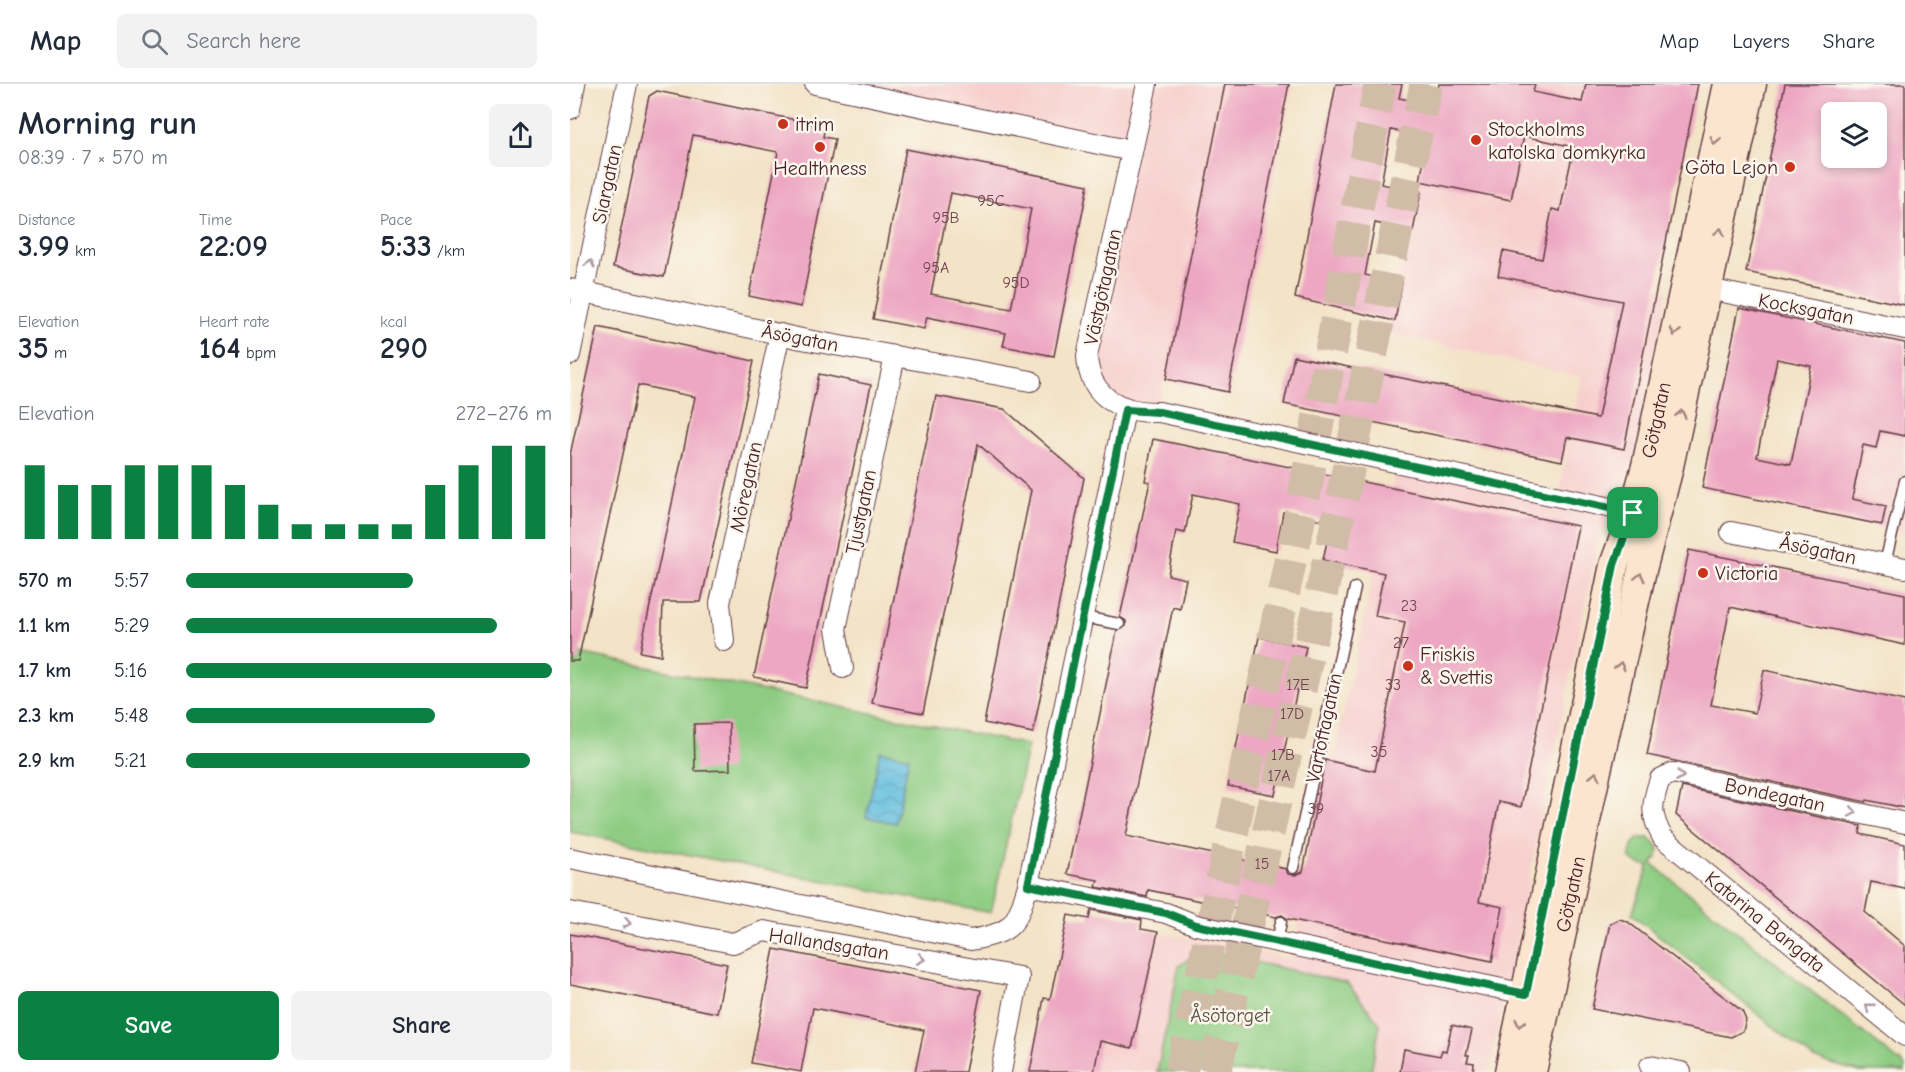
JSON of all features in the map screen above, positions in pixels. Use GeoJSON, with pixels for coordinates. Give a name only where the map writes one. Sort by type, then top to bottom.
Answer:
{"type":"FeatureCollection","features":[{"type":"Feature","properties":{"kind":"street"},"geometry":{"type":"LineString","coordinates":[[570,109],[575,84]]}},
{"type":"Feature","properties":{"kind":"street","name":"Siargatan"},"geometry":{"type":"LineString","coordinates":[[570,355],[577,291],[627,84]]}},
{"type":"Feature","properties":{"kind":"street"},"geometry":{"type":"LineString","coordinates":[[815,84],[1132,151]]}},
{"type":"Feature","properties":{"kind":"street","name":"Västgötagatan"},"geometry":{"type":"LineString","coordinates":[[1125,410],[1102,394],[1088,369],[1087,356],[1147,84]]}},
{"type":"Feature","properties":{"kind":"street","name":"Götgatan"},"geometry":{"type":"LineString","coordinates":[[1532,1072],[1640,579],[1645,515],[1728,84]]}},
{"type":"Feature","properties":{"kind":"street","name":"Götgatan"},"geometry":{"type":"LineString","coordinates":[[1509,1072],[1614,565],[1645,515],[1708,289],[1752,84]]}},
{"type":"Feature","properties":{"kind":"street","name":"Kocksgatan"},"geometry":{"type":"LineString","coordinates":[[1708,289],[1905,329]]}},
{"type":"Feature","properties":{"kind":"street","name":"Åsögatan"},"geometry":{"type":"LineString","coordinates":[[577,291],[780,334],[1031,381]]}},
{"type":"Feature","properties":{"kind":"street","name":"Möregatan"},"geometry":{"type":"LineString","coordinates":[[724,641],[720,603],[780,334]]}},
{"type":"Feature","properties":{"kind":"street","name":"Tjustgatan"},"geometry":{"type":"LineString","coordinates":[[843,668],[836,629],[896,356]]}},
{"type":"Feature","properties":{"kind":"street"},"geometry":{"type":"LineString","coordinates":[[1526,994],[1196,925],[1166,913],[1028,885],[1125,410],[1170,415],[1645,515]]}},
{"type":"Feature","properties":{"kind":"street","name":"Åsögatan"},"geometry":{"type":"LineString","coordinates":[[1731,532],[1905,568]]}},
{"type":"Feature","properties":{"kind":"street","name":"Bondegatan"},"geometry":{"type":"LineString","coordinates":[[1656,792],[1660,779],[1673,773],[1905,823]]}},
{"type":"Feature","properties":{"kind":"street","name":"Katarina Bangata"},"geometry":{"type":"LineString","coordinates":[[1656,792],[1653,820],[1663,838],[1905,1036]]}},
{"type":"Feature","properties":{"kind":"street","name":"Hallandsgatan"},"geometry":{"type":"LineString","coordinates":[[570,858],[971,940],[995,936],[1018,920],[1028,885]]}},
{"type":"Feature","properties":{"kind":"street","name":"Hallandsgatan"},"geometry":{"type":"LineString","coordinates":[[570,912],[733,943],[764,931],[1019,977],[1001,1072]]}},
{"type":"Feature","properties":{"kind":"street"},"geometry":{"type":"LineString","coordinates":[[1650,1066],[1681,1072]]}},
{"type":"Feature","properties":{"kind":"lane"},"geometry":{"type":"LineString","coordinates":[[1885,564],[1905,481]]}},
{"type":"Feature","properties":{"kind":"lane","name":"Vartoftagatan"},"geometry":{"type":"LineString","coordinates":[[1293,868],[1354,588]]}},
{"type":"Feature","properties":{"kind":"lane"},"geometry":{"type":"LineString","coordinates":[[1083,617],[1119,624]]}},
{"type":"Feature","properties":{"kind":"lane"},"geometry":{"type":"LineString","coordinates":[[1277,942],[1281,922]]}},
{"type":"Feature","properties":{"kind":"shaded area"},"geometry":{"type":"Polygon","coordinates":[[[788,84],[1293,84],[1229,395],[1163,381],[1157,411],[1122,410],[1087,372],[1130,152],[788,84]]]}},
{"type":"Feature","properties":{"kind":"shaded area"},"geometry":{"type":"Polygon","coordinates":[[[1438,84],[1628,84],[1589,271],[1668,291],[1634,458],[1599,538],[1489,1072],[1030,1072],[1044,998],[1050,998],[1068,915],[1089,919],[1090,912],[1142,923],[1141,929],[1291,959],[1397,463],[1558,498],[1582,377],[1387,332],[1438,84]]]}},
{"type":"Feature","properties":{"kind":"shaded area"},"geometry":{"type":"Polygon","coordinates":[[[1827,311],[1905,327],[1905,533],[1785,508],[1827,311]]]}},
{"type":"Feature","properties":{"kind":"green space"},"geometry":{"type":"Polygon","coordinates":[[[570,651],[1028,745],[991,913],[570,832],[570,651]]]}},
{"type":"Feature","properties":{"kind":"green space"},"geometry":{"type":"Polygon","coordinates":[[[1638,838],[1649,838],[1659,848],[1657,858],[1652,864],[1905,1066],[1905,1072],[1860,1072],[1814,1059],[1632,914],[1649,866],[1638,864],[1630,858],[1632,846],[1638,838]]]}},
{"type":"Feature","properties":{"kind":"green space","name":"Åsötorget"},"geometry":{"type":"Polygon","coordinates":[[[1202,950],[1347,983],[1380,1024],[1371,1072],[1157,1072],[1179,966],[1202,950]]]}},
{"type":"Feature","properties":{"kind":"water"},"geometry":{"type":"Polygon","coordinates":[[[880,751],[909,757],[896,823],[866,817],[880,751]]]}},
{"type":"Feature","properties":{"kind":"building"},"geometry":{"type":"Polygon","coordinates":[[[1225,84],[1289,84],[1228,392],[1166,379],[1225,84]]]}},
{"type":"Feature","properties":{"kind":"building"},"geometry":{"type":"Polygon","coordinates":[[[1336,84],[1402,84],[1399,98],[1435,105],[1439,84],[1535,84],[1533,92],[1582,102],[1586,84],[1698,84],[1624,449],[1567,437],[1562,461],[1284,404],[1294,356],[1598,418],[1622,301],[1498,276],[1503,251],[1542,259],[1552,209],[1560,211],[1574,147],[1524,136],[1511,200],[1420,181],[1428,138],[1391,130],[1381,184],[1421,192],[1413,231],[1375,223],[1365,275],[1402,283],[1395,321],[1295,298],[1336,84]]]}},
{"type":"Feature","properties":{"kind":"building"},"geometry":{"type":"Polygon","coordinates":[[[1785,84],[1905,84],[1905,305],[1746,272],[1785,84]]]}},
{"type":"Feature","properties":{"kind":"building"},"geometry":{"type":"Polygon","coordinates":[[[657,91],[825,126],[823,137],[835,139],[801,307],[749,296],[778,152],[693,135],[664,277],[613,267],[649,96],[657,91]]]}},
{"type":"Feature","properties":{"kind":"building"},"geometry":{"type":"Polygon","coordinates":[[[906,149],[1088,185],[1054,356],[1003,346],[1006,333],[927,317],[924,329],[873,319],[906,149]],[[951,193],[931,294],[1011,309],[1031,209],[951,193]]]}},
{"type":"Feature","properties":{"kind":"building"},"geometry":{"type":"Polygon","coordinates":[[[1739,308],[1905,343],[1905,436],[1880,431],[1876,448],[1863,445],[1852,499],[1886,506],[1882,525],[1702,488],[1739,308]],[[1777,359],[1757,457],[1791,464],[1811,366],[1777,359]]]}},
{"type":"Feature","properties":{"kind":"building"},"geometry":{"type":"Polygon","coordinates":[[[598,327],[754,361],[701,602],[663,602],[661,656],[640,652],[695,397],[638,385],[578,661],[570,661],[570,455],[598,327]]]}},
{"type":"Feature","properties":{"kind":"building"},"geometry":{"type":"Polygon","coordinates":[[[819,374],[871,385],[806,688],[754,677],[819,374]]]}},
{"type":"Feature","properties":{"kind":"building"},"geometry":{"type":"Polygon","coordinates":[[[936,396],[1004,409],[1084,478],[1033,733],[984,723],[1031,490],[978,444],[923,713],[872,703],[936,396]]]}},
{"type":"Feature","properties":{"kind":"building"},"geometry":{"type":"Polygon","coordinates":[[[1153,439],[1578,526],[1521,807],[1499,802],[1479,902],[1503,907],[1492,961],[1288,919],[1282,915],[1276,917],[1148,890],[1147,897],[1096,887],[1098,880],[1067,874],[1117,631],[1126,626],[1126,621],[1120,617],[1150,482],[1145,481],[1153,439]],[[1193,494],[1185,533],[1176,531],[1168,575],[1186,579],[1180,609],[1173,607],[1126,836],[1286,869],[1288,874],[1295,875],[1303,872],[1325,760],[1375,771],[1405,622],[1375,616],[1384,573],[1323,560],[1331,522],[1283,512],[1276,551],[1232,542],[1240,504],[1193,494]]]}},
{"type":"Feature","properties":{"kind":"building"},"geometry":{"type":"Polygon","coordinates":[[[1689,550],[1905,594],[1905,645],[1730,607],[1711,705],[1755,713],[1764,670],[1905,701],[1905,808],[1867,800],[1866,802],[1647,755],[1689,550]]]}},
{"type":"Feature","properties":{"kind":"building"},"geometry":{"type":"Polygon","coordinates":[[[1259,637],[1306,647],[1275,795],[1228,786],[1259,637]]]}},
{"type":"Feature","properties":{"kind":"building"},"geometry":{"type":"Polygon","coordinates":[[[729,723],[730,770],[695,771],[694,724],[729,723]]]}},
{"type":"Feature","properties":{"kind":"building"},"geometry":{"type":"Polygon","coordinates":[[[1682,787],[1861,826],[1860,834],[1905,844],[1905,889],[1871,882],[1865,912],[1905,946],[1905,1005],[1676,815],[1682,787]]]}},
{"type":"Feature","properties":{"kind":"building"},"geometry":{"type":"Polygon","coordinates":[[[1091,910],[1142,920],[1141,929],[1158,932],[1132,1048],[1100,1041],[1094,1072],[1030,1072],[1044,998],[1050,999],[1068,915],[1089,919],[1091,910]]]}},
{"type":"Feature","properties":{"kind":"building"},"geometry":{"type":"Polygon","coordinates":[[[1620,919],[1628,922],[1742,1011],[1746,1020],[1743,1031],[1731,1037],[1592,1009],[1610,923],[1620,919]]]}},
{"type":"Feature","properties":{"kind":"building"},"geometry":{"type":"Polygon","coordinates":[[[570,934],[727,964],[717,1013],[570,984],[570,934]]]}},
{"type":"Feature","properties":{"kind":"building"},"geometry":{"type":"Polygon","coordinates":[[[774,949],[981,990],[965,1072],[915,1072],[924,1030],[813,1008],[801,1072],[751,1063],[774,949]]]}},
{"type":"Feature","properties":{"kind":"building"},"geometry":{"type":"Polygon","coordinates":[[[1452,1025],[1472,1030],[1466,1055],[1469,1055],[1467,1062],[1474,1063],[1473,1072],[1400,1072],[1404,1049],[1440,1056],[1442,1050],[1446,1051],[1452,1025]]]}},
{"type":"Feature","properties":{"kind":"tunnel"},"geometry":{"type":"LineString","coordinates":[[1181,1072],[1304,497],[1380,84]]}},
{"type":"Feature","properties":{"kind":"tunnel"},"geometry":{"type":"LineString","coordinates":[[1215,1072],[1341,505],[1426,84]]}},
{"type":"Feature","properties":{"kind":"place","name":"itrim"},"geometry":{"type":"Point","coordinates":[783,124]}},
{"type":"Feature","properties":{"kind":"place","name":"Stockholms katolska domkyrka"},"geometry":{"type":"Point","coordinates":[1476,140]}},
{"type":"Feature","properties":{"kind":"place","name":"Healthness"},"geometry":{"type":"Point","coordinates":[820,147]}},
{"type":"Feature","properties":{"kind":"place","name":"Göta Lejon"},"geometry":{"type":"Point","coordinates":[1790,167]}},
{"type":"Feature","properties":{"kind":"place","name":"Victoria"},"geometry":{"type":"Point","coordinates":[1703,573]}},
{"type":"Feature","properties":{"kind":"place","name":"Friskis & Svettis"},"geometry":{"type":"Point","coordinates":[1408,666]}},
{"type":"Feature","properties":{"kind":"route"},"geometry":{"type":"LineString","coordinates":[[1125,410],[1142,413],[1159,412],[1633,513],[1614,565],[1573,755],[1526,994],[1196,925],[1166,913],[1028,885],[1125,410]]}}]}
